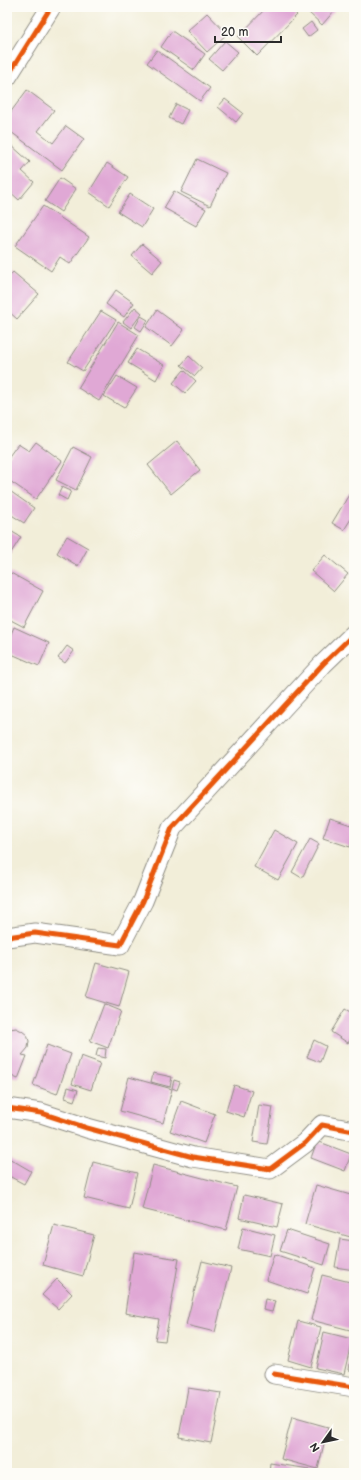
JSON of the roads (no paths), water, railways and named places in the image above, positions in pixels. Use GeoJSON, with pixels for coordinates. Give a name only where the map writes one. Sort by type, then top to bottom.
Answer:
{"type":"FeatureCollection","features":[{"type":"Feature","properties":{"kind":"street"},"geometry":{"type":"LineString","coordinates":[[7,77],[51,7]]}},
{"type":"Feature","properties":{"kind":"street"},"geometry":{"type":"LineString","coordinates":[[7,937],[35,933],[120,945],[143,901],[172,828],[323,664],[354,634]]}},
{"type":"Feature","properties":{"kind":"street"},"geometry":{"type":"LineString","coordinates":[[7,1108],[41,1113],[87,1128],[193,1156],[270,1169],[305,1143],[322,1125],[354,1130]]}},
{"type":"Feature","properties":{"kind":"street"},"geometry":{"type":"LineString","coordinates":[[274,1374],[354,1386]]}}]}
